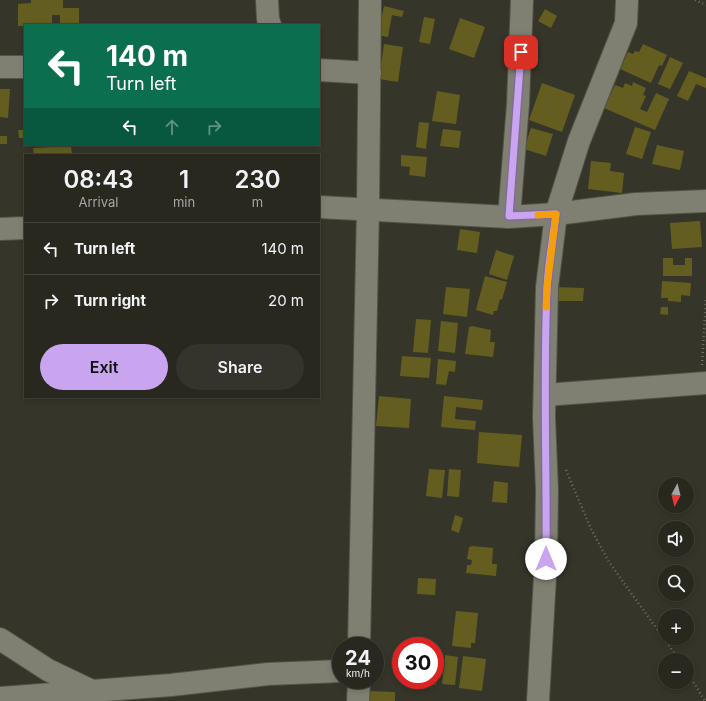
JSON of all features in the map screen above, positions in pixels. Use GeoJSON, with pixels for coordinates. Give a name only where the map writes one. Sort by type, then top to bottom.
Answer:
{"type":"FeatureCollection","features":[{"type":"Feature","properties":{"kind":"street"},"geometry":{"type":"LineString","coordinates":[[267,0],[270,24]]}},
{"type":"Feature","properties":{"kind":"street"},"geometry":{"type":"LineString","coordinates":[[359,637],[368,208],[370,0]]}},
{"type":"Feature","properties":{"kind":"street"},"geometry":{"type":"LineString","coordinates":[[509,216],[518,104],[522,0]]}},
{"type":"Feature","properties":{"kind":"street"},"geometry":{"type":"LineString","coordinates":[[538,701],[546,559],[547,490],[544,417],[547,287],[556,214],[579,140],[626,23],[627,0]]}},
{"type":"Feature","properties":{"kind":"street"},"geometry":{"type":"LineString","coordinates":[[0,67],[24,67]]}},
{"type":"Feature","properties":{"kind":"street"},"geometry":{"type":"LineString","coordinates":[[320,70],[370,73]]}},
{"type":"Feature","properties":{"kind":"street"},"geometry":{"type":"LineString","coordinates":[[320,207],[368,208],[509,216],[556,214],[636,204],[706,201]]}},
{"type":"Feature","properties":{"kind":"street"},"geometry":{"type":"LineString","coordinates":[[0,228],[24,228]]}},
{"type":"Feature","properties":{"kind":"street"},"geometry":{"type":"LineString","coordinates":[[545,396],[703,384]]}},
{"type":"Feature","properties":{"kind":"street"},"geometry":{"type":"LineString","coordinates":[[0,639],[48,670],[93,692]]}},
{"type":"Feature","properties":{"kind":"street"},"geometry":{"type":"LineString","coordinates":[[0,698],[93,692],[268,674],[332,671]]}},
{"type":"Feature","properties":{"kind":"street"},"geometry":{"type":"LineString","coordinates":[[358,689],[358,701]]}},
{"type":"Feature","properties":{"kind":"path"},"geometry":{"type":"LineString","coordinates":[[695,0],[706,5]]}},
{"type":"Feature","properties":{"kind":"path"},"geometry":{"type":"LineString","coordinates":[[703,384],[706,299]]}},
{"type":"Feature","properties":{"kind":"path"},"geometry":{"type":"LineString","coordinates":[[565,468],[591,529],[609,562],[674,653]]}},
{"type":"Feature","properties":{"kind":"path"},"geometry":{"type":"LineString","coordinates":[[694,683],[705,701]]}},
{"type":"Feature","properties":{"kind":"building"},"geometry":{"type":"Polygon","coordinates":[[[31,0],[63,0],[63,8],[79,8],[79,24],[60,24],[60,15],[52,15],[52,24],[24,24],[24,26],[18,26],[18,4],[31,3],[31,0]]]}},
{"type":"Feature","properties":{"kind":"building"},"geometry":{"type":"Polygon","coordinates":[[[384,6],[404,11],[402,17],[392,15],[388,37],[378,35],[384,6]]]}},
{"type":"Feature","properties":{"kind":"building"},"geometry":{"type":"Polygon","coordinates":[[[545,9],[557,16],[551,28],[538,21],[545,9]]]}},
{"type":"Feature","properties":{"kind":"building"},"geometry":{"type":"Polygon","coordinates":[[[424,17],[435,19],[430,44],[419,42],[424,17]]]}},
{"type":"Feature","properties":{"kind":"building"},"geometry":{"type":"Polygon","coordinates":[[[460,18],[485,27],[474,58],[449,49],[460,18]]]}},
{"type":"Feature","properties":{"kind":"building"},"geometry":{"type":"Polygon","coordinates":[[[384,44],[403,47],[398,82],[379,79],[384,44]]]}},
{"type":"Feature","properties":{"kind":"building"},"geometry":{"type":"Polygon","coordinates":[[[643,44],[667,55],[662,66],[659,65],[651,83],[620,69],[628,52],[633,54],[635,51],[639,52],[643,44]]]}},
{"type":"Feature","properties":{"kind":"building"},"geometry":{"type":"Polygon","coordinates":[[[670,57],[683,63],[670,89],[658,84],[670,57]]]}},
{"type":"Feature","properties":{"kind":"building"},"geometry":{"type":"Polygon","coordinates":[[[689,71],[706,78],[706,88],[696,84],[688,101],[677,96],[689,71]]]}},
{"type":"Feature","properties":{"kind":"building"},"geometry":{"type":"Polygon","coordinates":[[[633,82],[646,88],[643,95],[646,96],[640,109],[647,112],[656,93],[669,99],[655,130],[604,108],[615,85],[623,88],[625,83],[632,86],[633,82]]]}},
{"type":"Feature","properties":{"kind":"building"},"geometry":{"type":"Polygon","coordinates":[[[542,83],[575,95],[562,132],[529,120],[542,83]]]}},
{"type":"Feature","properties":{"kind":"building"},"geometry":{"type":"Polygon","coordinates":[[[0,89],[10,89],[8,118],[0,117],[0,89]]]}},
{"type":"Feature","properties":{"kind":"building"},"geometry":{"type":"Polygon","coordinates":[[[437,91],[460,95],[456,124],[432,121],[437,91]]]}},
{"type":"Feature","properties":{"kind":"building"},"geometry":{"type":"Polygon","coordinates":[[[419,122],[429,123],[426,149],[416,147],[419,122]]]}},
{"type":"Feature","properties":{"kind":"building"},"geometry":{"type":"Polygon","coordinates":[[[635,127],[651,132],[642,159],[626,154],[635,127]]]}},
{"type":"Feature","properties":{"kind":"building"},"geometry":{"type":"Polygon","coordinates":[[[531,128],[553,134],[546,156],[524,149],[531,128]]]}},
{"type":"Feature","properties":{"kind":"building"},"geometry":{"type":"Polygon","coordinates":[[[443,129],[461,131],[459,148],[440,146],[443,129]]]}},
{"type":"Feature","properties":{"kind":"building"},"geometry":{"type":"Polygon","coordinates":[[[18,130],[24,130],[24,138],[19,138],[18,130]]]}},
{"type":"Feature","properties":{"kind":"building"},"geometry":{"type":"Polygon","coordinates":[[[0,136],[7,136],[7,144],[0,144],[0,136]]]}},
{"type":"Feature","properties":{"kind":"building"},"geometry":{"type":"Polygon","coordinates":[[[657,145],[684,151],[680,170],[652,164],[657,145]]]}},
{"type":"Feature","properties":{"kind":"building"},"geometry":{"type":"Polygon","coordinates":[[[71,146],[72,154],[34,154],[33,148],[71,146]]]}},
{"type":"Feature","properties":{"kind":"building"},"geometry":{"type":"Polygon","coordinates":[[[401,155],[427,157],[425,177],[409,175],[410,167],[401,166],[401,155]]]}},
{"type":"Feature","properties":{"kind":"building"},"geometry":{"type":"Polygon","coordinates":[[[591,161],[611,163],[610,171],[624,173],[622,193],[588,189],[591,161]]]}},
{"type":"Feature","properties":{"kind":"building"},"geometry":{"type":"Polygon","coordinates":[[[700,221],[702,247],[672,249],[670,223],[700,221]]]}},
{"type":"Feature","properties":{"kind":"building"},"geometry":{"type":"Polygon","coordinates":[[[460,229],[480,232],[477,253],[457,250],[460,229]]]}},
{"type":"Feature","properties":{"kind":"building"},"geometry":{"type":"Polygon","coordinates":[[[496,250],[514,256],[507,280],[489,274],[496,250]]]}},
{"type":"Feature","properties":{"kind":"building"},"geometry":{"type":"Polygon","coordinates":[[[663,258],[673,258],[673,265],[685,265],[685,258],[692,258],[692,276],[663,276],[663,258]]]}},
{"type":"Feature","properties":{"kind":"building"},"geometry":{"type":"Polygon","coordinates":[[[485,276],[507,282],[502,300],[500,299],[497,311],[494,311],[493,315],[476,310],[485,276]]]}},
{"type":"Feature","properties":{"kind":"building"},"geometry":{"type":"Polygon","coordinates":[[[662,281],[691,283],[690,296],[681,295],[681,302],[668,301],[668,298],[661,298],[662,281]]]}},
{"type":"Feature","properties":{"kind":"building"},"geometry":{"type":"Polygon","coordinates":[[[446,287],[470,289],[467,317],[443,314],[446,287]]]}},
{"type":"Feature","properties":{"kind":"building"},"geometry":{"type":"Polygon","coordinates":[[[554,287],[584,288],[583,301],[553,301],[554,287]]]}},
{"type":"Feature","properties":{"kind":"building"},"geometry":{"type":"Polygon","coordinates":[[[661,307],[668,307],[668,315],[660,314],[661,307]]]}},
{"type":"Feature","properties":{"kind":"building"},"geometry":{"type":"Polygon","coordinates":[[[416,319],[431,320],[428,353],[413,352],[416,319]]]}},
{"type":"Feature","properties":{"kind":"building"},"geometry":{"type":"Polygon","coordinates":[[[441,321],[458,323],[455,353],[438,351],[441,321]]]}},
{"type":"Feature","properties":{"kind":"building"},"geometry":{"type":"Polygon","coordinates":[[[472,326],[491,330],[490,342],[495,342],[493,357],[465,354],[469,327],[472,326]]]}},
{"type":"Feature","properties":{"kind":"building"},"geometry":{"type":"Polygon","coordinates":[[[402,356],[431,358],[429,378],[400,376],[402,356]]]}},
{"type":"Feature","properties":{"kind":"building"},"geometry":{"type":"Polygon","coordinates":[[[438,359],[456,361],[455,372],[449,371],[446,385],[436,384],[438,359]]]}},
{"type":"Feature","properties":{"kind":"building"},"geometry":{"type":"Polygon","coordinates":[[[379,396],[411,399],[409,428],[376,426],[379,396]]]}},
{"type":"Feature","properties":{"kind":"building"},"geometry":{"type":"Polygon","coordinates":[[[444,396],[483,400],[482,410],[456,407],[455,419],[476,421],[475,430],[441,427],[444,396]]]}},
{"type":"Feature","properties":{"kind":"building"},"geometry":{"type":"Polygon","coordinates":[[[479,432],[522,435],[519,467],[477,463],[479,432]]]}},
{"type":"Feature","properties":{"kind":"building"},"geometry":{"type":"Polygon","coordinates":[[[429,469],[445,470],[442,498],[426,496],[429,469]]]}},
{"type":"Feature","properties":{"kind":"building"},"geometry":{"type":"Polygon","coordinates":[[[449,469],[461,470],[459,497],[447,496],[449,469]]]}},
{"type":"Feature","properties":{"kind":"building"},"geometry":{"type":"Polygon","coordinates":[[[494,481],[508,483],[507,503],[492,502],[494,481]]]}},
{"type":"Feature","properties":{"kind":"building"},"geometry":{"type":"Polygon","coordinates":[[[455,515],[463,518],[459,533],[451,530],[455,515]]]}},
{"type":"Feature","properties":{"kind":"building"},"geometry":{"type":"Polygon","coordinates":[[[469,547],[493,548],[492,564],[497,564],[496,576],[466,573],[467,565],[471,565],[472,560],[467,559],[469,547]]]}},
{"type":"Feature","properties":{"kind":"building"},"geometry":{"type":"Polygon","coordinates":[[[418,578],[436,579],[435,595],[417,594],[418,578]]]}},
{"type":"Feature","properties":{"kind":"building"},"geometry":{"type":"Polygon","coordinates":[[[456,611],[478,613],[475,643],[471,643],[471,648],[452,646],[456,611]]]}},
{"type":"Feature","properties":{"kind":"building"},"geometry":{"type":"Polygon","coordinates":[[[445,655],[458,657],[455,685],[444,684],[445,655]]]}},
{"type":"Feature","properties":{"kind":"building"},"geometry":{"type":"Polygon","coordinates":[[[463,656],[486,659],[482,691],[459,688],[463,656]]]}},
{"type":"Feature","properties":{"kind":"building"},"geometry":{"type":"Polygon","coordinates":[[[368,691],[395,692],[395,701],[368,701],[368,691]]]}},
{"type":"Feature","properties":{"kind":"slow traffic"},"geometry":{"type":"LineString","coordinates":[[538,215],[556,214],[546,307]]}},
{"type":"Feature","properties":{"kind":"route"},"geometry":{"type":"LineString","coordinates":[[521,52],[509,216],[556,214],[547,287],[546,317],[544,417],[547,490],[546,559]]}}]}
